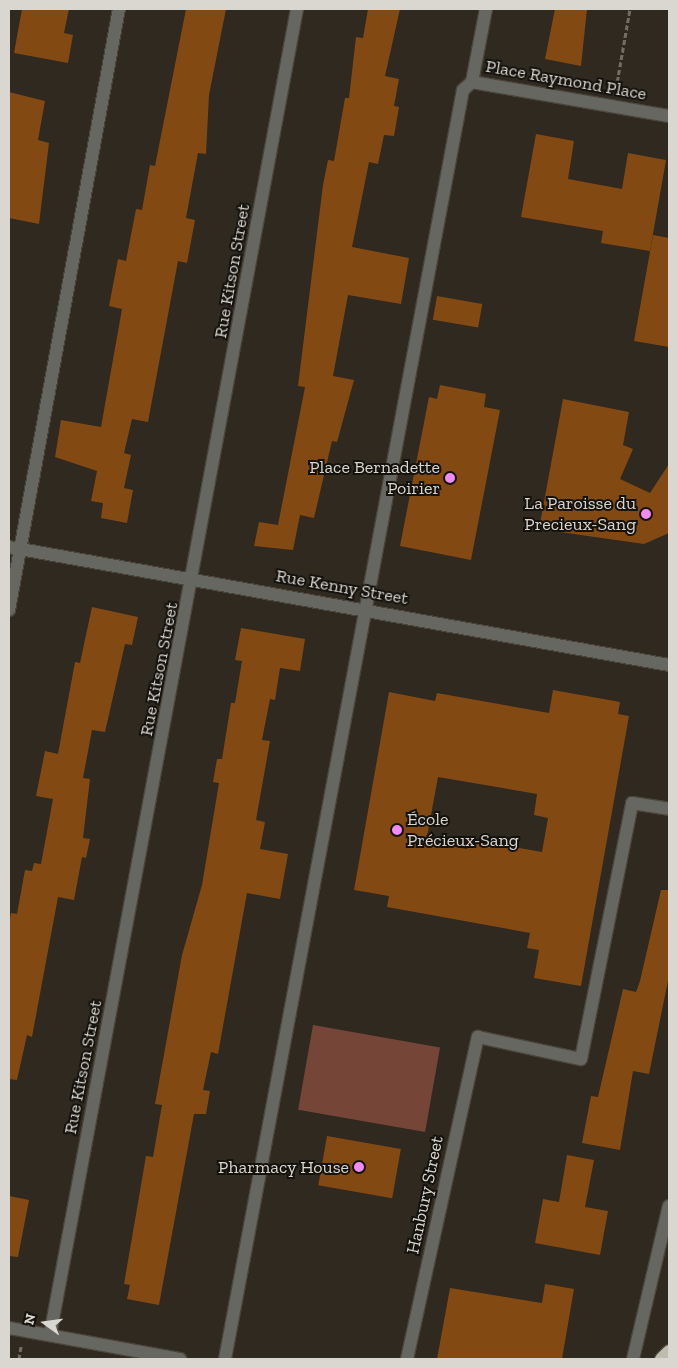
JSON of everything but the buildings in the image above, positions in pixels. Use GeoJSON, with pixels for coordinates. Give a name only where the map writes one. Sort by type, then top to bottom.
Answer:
{"type":"FeatureCollection","features":[{"type":"Feature","properties":{"kind":"highway"},"geometry":{"type":"LineString","coordinates":[[662,1359],[669,1352]]}},
{"type":"Feature","properties":{"kind":"street"},"geometry":{"type":"LineString","coordinates":[[9,610],[14,549],[119,9]]}},
{"type":"Feature","properties":{"kind":"street","name":"Rue Kitson Street"},"geometry":{"type":"LineString","coordinates":[[50,1335],[193,579],[297,9]]}},
{"type":"Feature","properties":{"kind":"street","name":"Place Raymond Place"},"geometry":{"type":"LineString","coordinates":[[486,9],[472,82],[669,116]]}},
{"type":"Feature","properties":{"kind":"street"},"geometry":{"type":"LineString","coordinates":[[224,1359],[367,608],[463,90],[472,82]]}},
{"type":"Feature","properties":{"kind":"street","name":"Rue Kenny Street"},"geometry":{"type":"LineString","coordinates":[[14,549],[367,608],[669,665]]}},
{"type":"Feature","properties":{"kind":"street","name":"Hanbury Street"},"geometry":{"type":"LineString","coordinates":[[408,1359],[478,1037],[581,1059],[632,802],[669,809]]}},
{"type":"Feature","properties":{"kind":"street"},"geometry":{"type":"LineString","coordinates":[[633,1359],[669,1206]]}},
{"type":"Feature","properties":{"kind":"street"},"geometry":{"type":"LineString","coordinates":[[9,1328],[180,1359]]}},
{"type":"Feature","properties":{"kind":"path"},"geometry":{"type":"LineString","coordinates":[[613,106],[630,9]]}},
{"type":"Feature","properties":{"kind":"shaded area"},"geometry":{"type":"Polygon","coordinates":[[[313,1025],[440,1047],[425,1132],[298,1110],[313,1025]]]}},
{"type":"Feature","properties":{"kind":"place","name":"Place Bernadette Poirier"},"geometry":{"type":"Point","coordinates":[450,478]}},
{"type":"Feature","properties":{"kind":"place","name":"La Paroisse du Precieux-Sang"},"geometry":{"type":"Point","coordinates":[646,514]}},
{"type":"Feature","properties":{"kind":"place","name":"École Précieux-Sang"},"geometry":{"type":"Point","coordinates":[397,830]}},
{"type":"Feature","properties":{"kind":"place","name":"Pharmacy House"},"geometry":{"type":"Point","coordinates":[359,1167]}}]}
